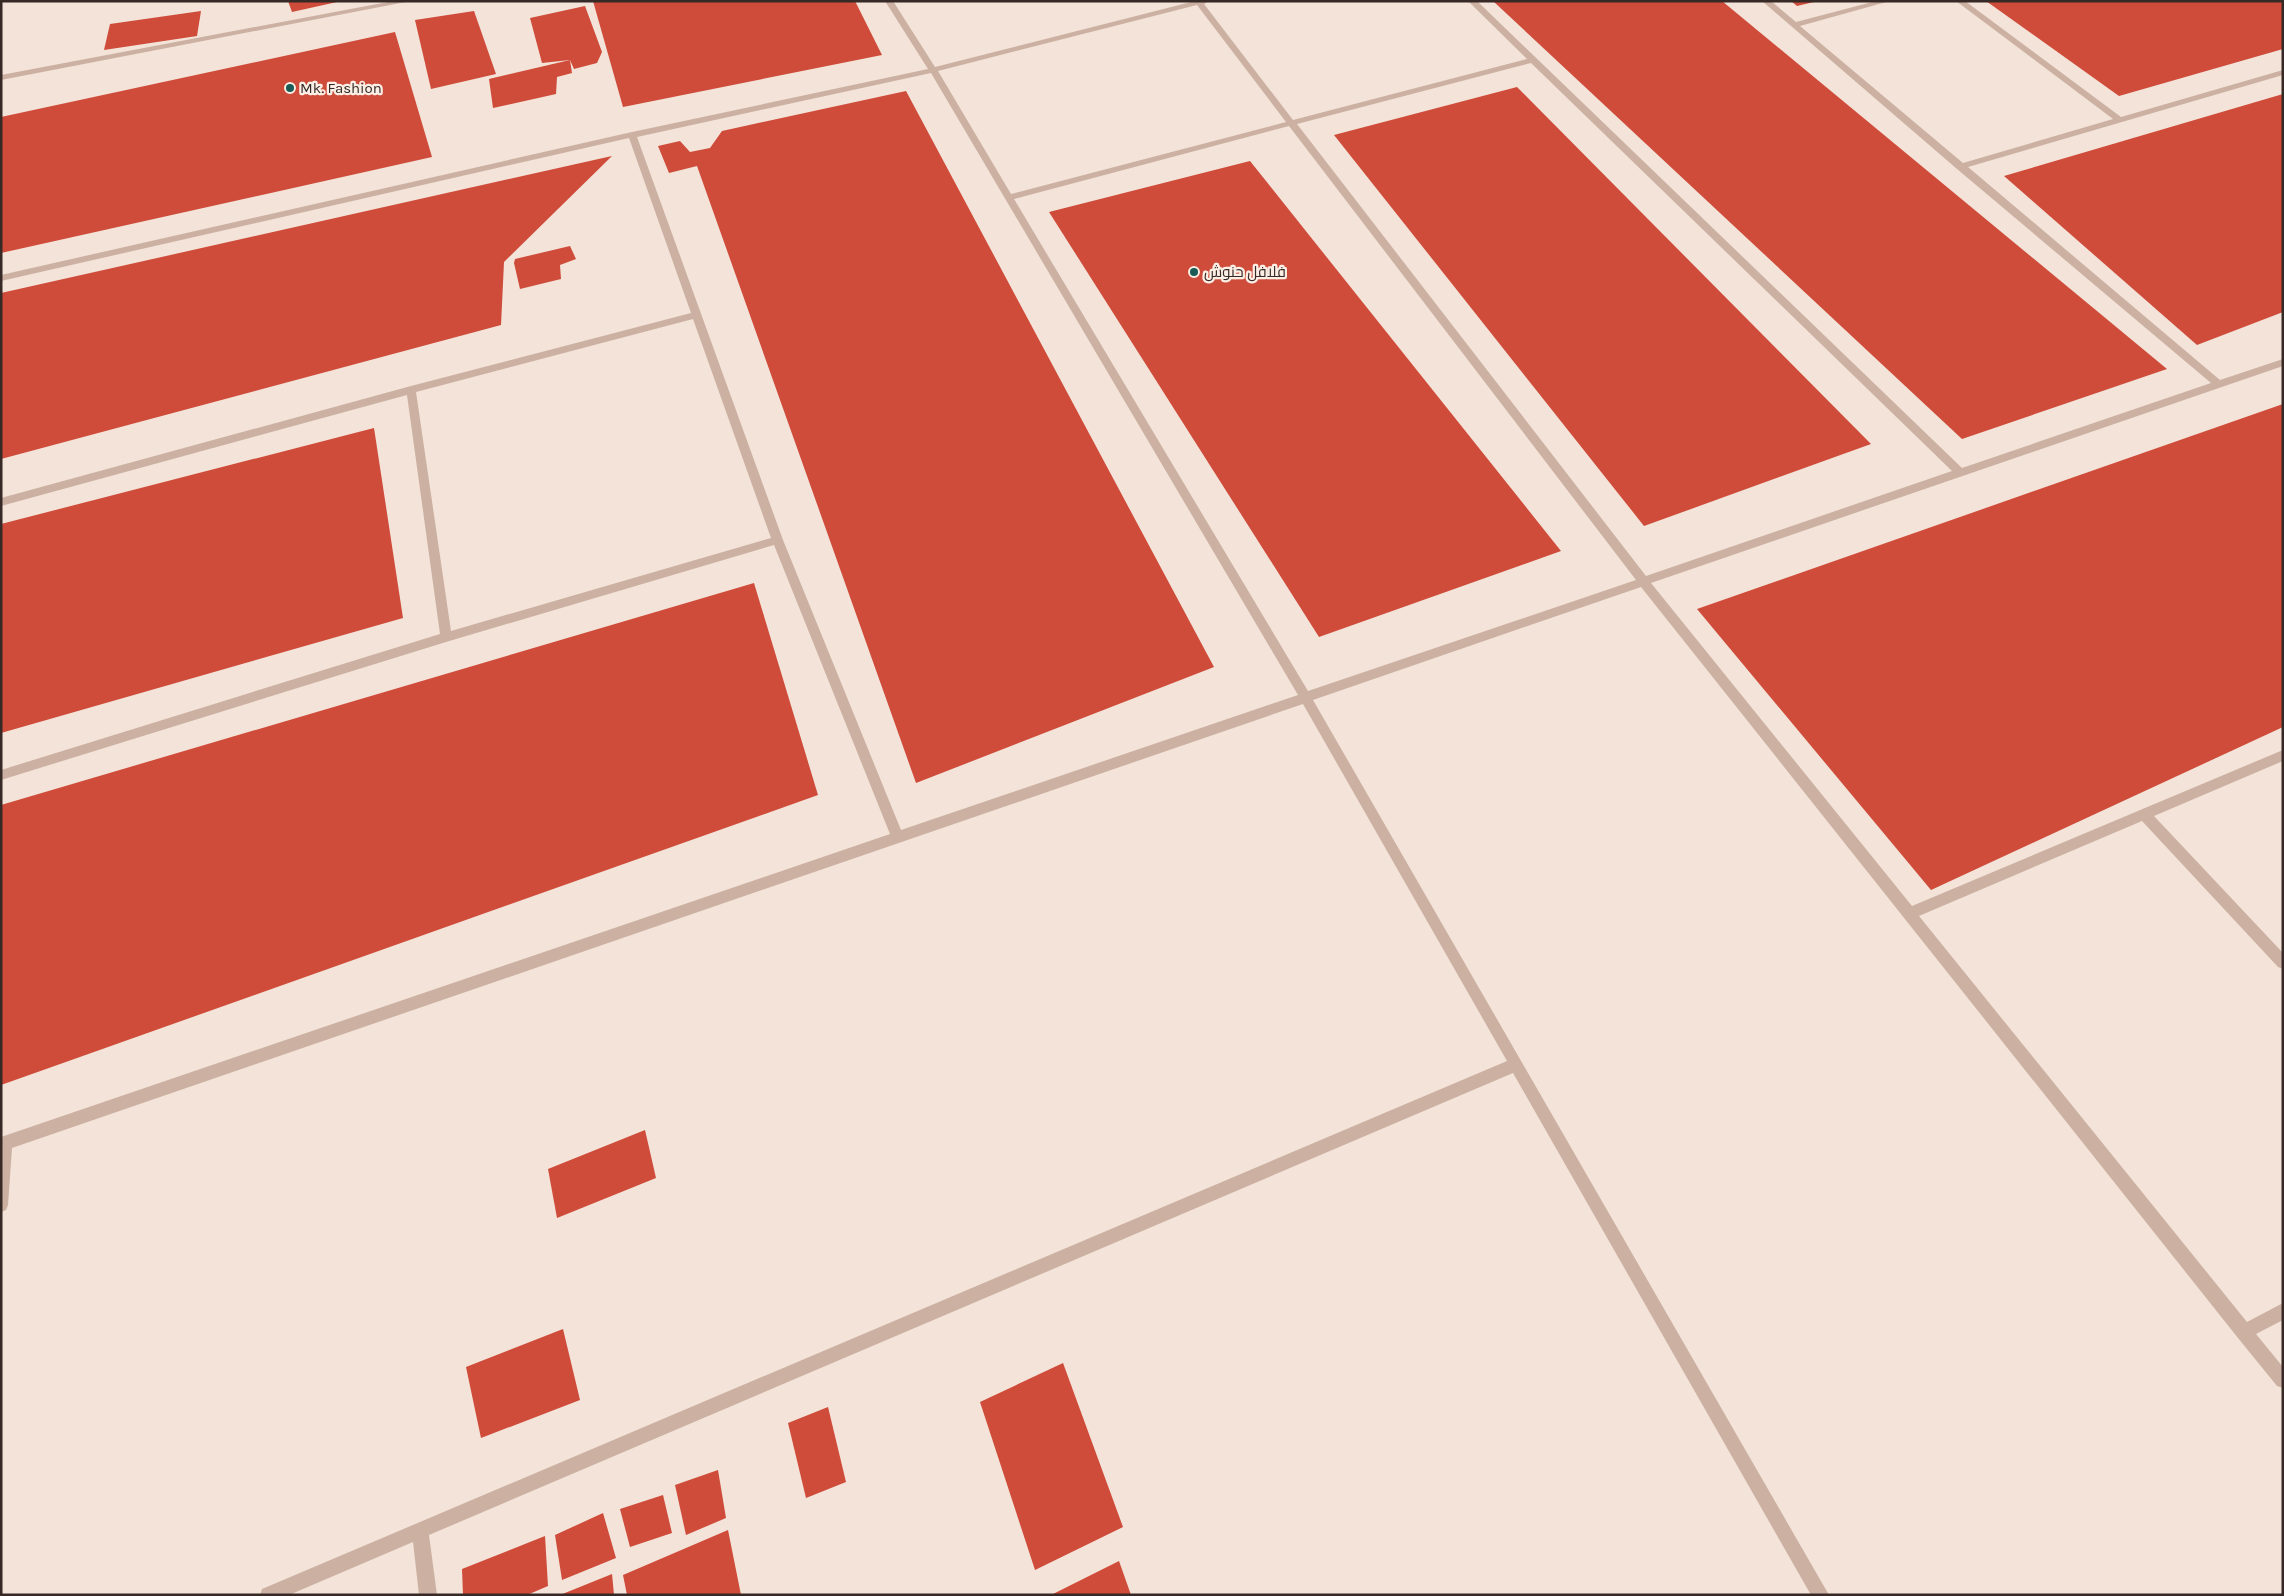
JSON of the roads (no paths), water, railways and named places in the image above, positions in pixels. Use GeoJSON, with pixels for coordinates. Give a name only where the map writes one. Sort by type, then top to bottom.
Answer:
{"type":"FeatureCollection","features":[{"type":"Feature","properties":{"kind":"street"},"geometry":{"type":"LineString","coordinates":[[1,78],[407,1]]}},
{"type":"Feature","properties":{"kind":"street"},"geometry":{"type":"LineString","coordinates":[[889,1],[933,70],[1305,697],[1517,1064],[1818,1594]]}},
{"type":"Feature","properties":{"kind":"street"},"geometry":{"type":"LineString","coordinates":[[1472,1],[1960,473]]}},
{"type":"Feature","properties":{"kind":"street"},"geometry":{"type":"LineString","coordinates":[[1766,1],[1960,167],[2219,384]]}},
{"type":"Feature","properties":{"kind":"street"},"geometry":{"type":"LineString","coordinates":[[1794,25],[1886,1]]}},
{"type":"Feature","properties":{"kind":"street"},"geometry":{"type":"LineString","coordinates":[[1960,1],[2118,120]]}},
{"type":"Feature","properties":{"kind":"street"},"geometry":{"type":"LineString","coordinates":[[1,278],[632,135],[933,70],[1202,2],[1291,123],[1643,581],[1911,913],[2283,1380]]}},
{"type":"Feature","properties":{"kind":"street"},"geometry":{"type":"LineString","coordinates":[[1008,197],[1533,60]]}},
{"type":"Feature","properties":{"kind":"street"},"geometry":{"type":"LineString","coordinates":[[1960,167],[2283,72]]}},
{"type":"Feature","properties":{"kind":"street"},"geometry":{"type":"LineString","coordinates":[[632,135],[778,540],[897,836]]}},
{"type":"Feature","properties":{"kind":"street"},"geometry":{"type":"LineString","coordinates":[[1,502],[411,390],[697,315]]}},
{"type":"Feature","properties":{"kind":"street"},"geometry":{"type":"LineString","coordinates":[[1,1205],[3,1144],[2283,362]]}},
{"type":"Feature","properties":{"kind":"street"},"geometry":{"type":"LineString","coordinates":[[411,390],[446,637]]}},
{"type":"Feature","properties":{"kind":"street"},"geometry":{"type":"LineString","coordinates":[[1,775],[446,637],[778,540]]}},
{"type":"Feature","properties":{"kind":"street"},"geometry":{"type":"LineString","coordinates":[[1911,913],[2283,755]]}},
{"type":"Feature","properties":{"kind":"street"},"geometry":{"type":"LineString","coordinates":[[2144,814],[2283,963]]}},
{"type":"Feature","properties":{"kind":"street"},"geometry":{"type":"LineString","coordinates":[[268,1595],[1517,1064]]}},
{"type":"Feature","properties":{"kind":"street"},"geometry":{"type":"LineString","coordinates":[[2244,1332],[2283,1312]]}},
{"type":"Feature","properties":{"kind":"street"},"geometry":{"type":"LineString","coordinates":[[420,1530],[428,1595]]}},
{"type":"Feature","properties":{"kind":"place","name":"Mk. Fashion"},"geometry":{"type":"Point","coordinates":[290,88]}},
{"type":"Feature","properties":{"kind":"place","name":"فلافل حنوش"},"geometry":{"type":"Point","coordinates":[1194,272]}}]}
